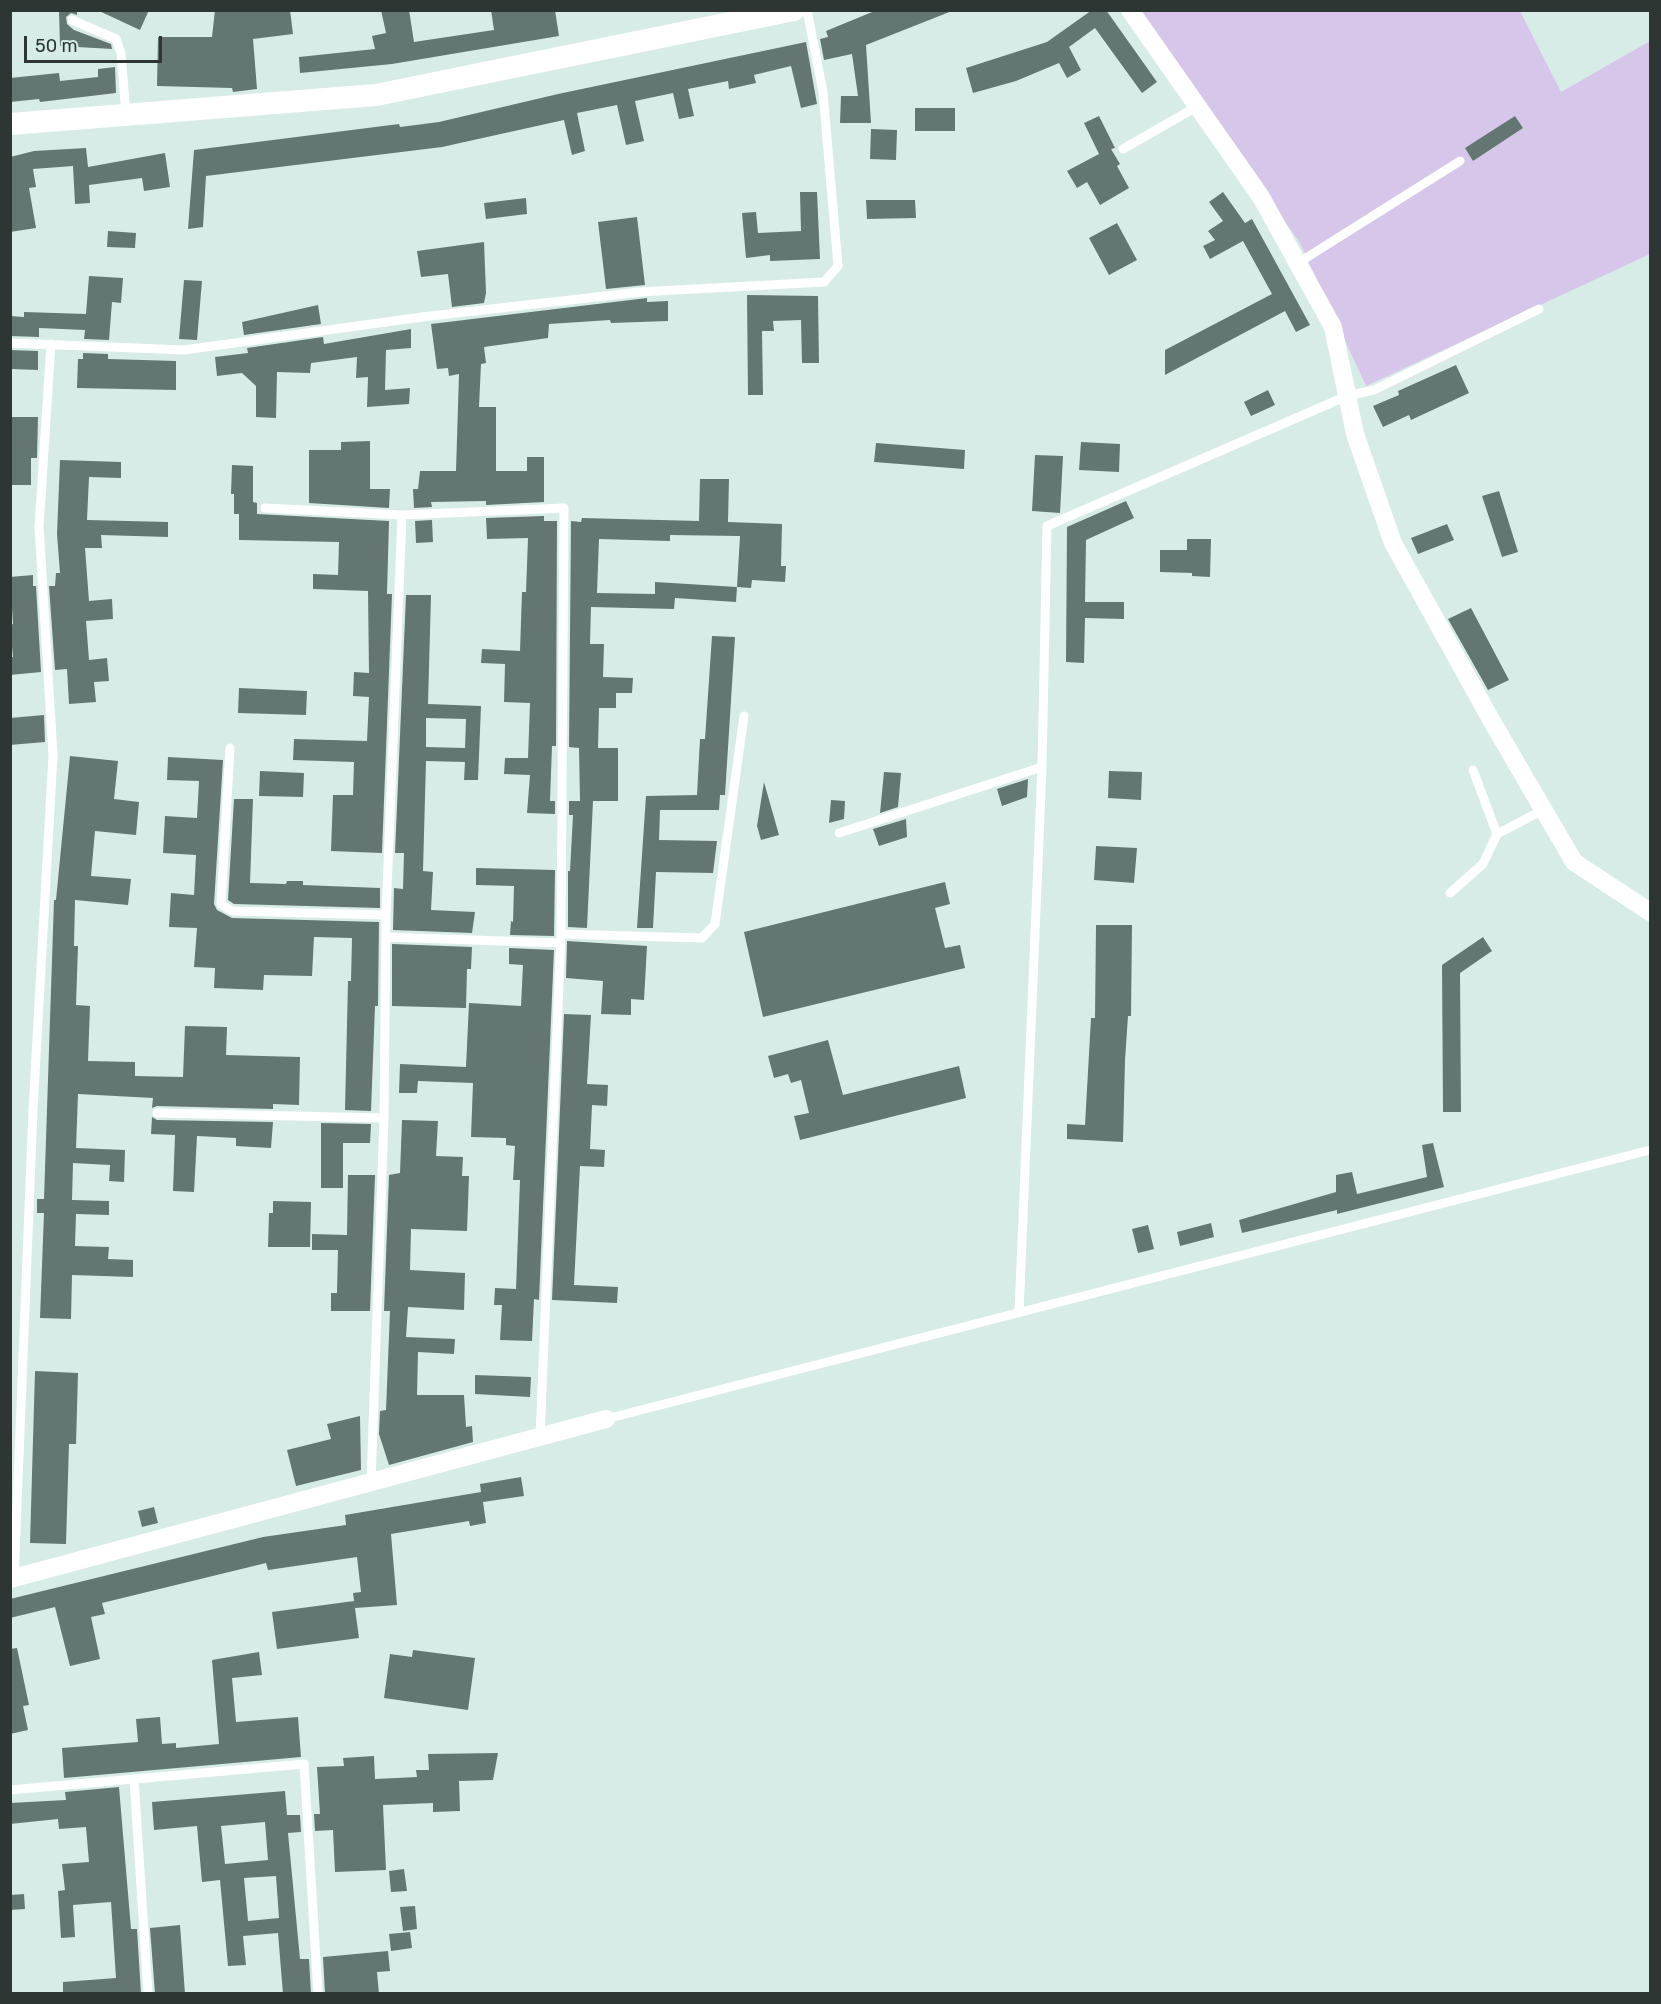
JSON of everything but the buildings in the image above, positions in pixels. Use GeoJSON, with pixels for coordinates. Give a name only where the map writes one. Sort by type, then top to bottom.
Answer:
{"type":"FeatureCollection","features":[{"type":"Feature","properties":{"kind":"street"},"geometry":{"type":"LineString","coordinates":[[10,124],[376,95],[794,10]]}},
{"type":"Feature","properties":{"kind":"street"},"geometry":{"type":"LineString","coordinates":[[1130,10],[1261,197],[1333,327],[1355,434],[1392,543],[1543,810],[1574,862],[1650,912]]}},
{"type":"Feature","properties":{"kind":"street"},"geometry":{"type":"LineString","coordinates":[[12,1579],[606,1419]]}},
{"type":"Feature","properties":{"kind":"lane"},"geometry":{"type":"LineString","coordinates":[[10,343],[184,350],[422,317],[640,292],[824,282],[838,266],[823,92],[807,10]]}},
{"type":"Feature","properties":{"kind":"lane"},"geometry":{"type":"LineString","coordinates":[[72,20],[116,39],[121,53],[126,115]]}},
{"type":"Feature","properties":{"kind":"lane"},"geometry":{"type":"LineString","coordinates":[[1123,149],[1198,106]]}},
{"type":"Feature","properties":{"kind":"lane"},"geometry":{"type":"LineString","coordinates":[[1298,263],[1460,162]]}},
{"type":"Feature","properties":{"kind":"lane"},"geometry":{"type":"LineString","coordinates":[[1018,1312],[1042,767],[1047,526],[1347,396],[1374,390],[1539,309]]}},
{"type":"Feature","properties":{"kind":"lane"},"geometry":{"type":"LineString","coordinates":[[12,1579],[33,1110],[53,755],[39,527],[51,344]]}},
{"type":"Feature","properties":{"kind":"lane"},"geometry":{"type":"LineString","coordinates":[[265,508],[402,515],[564,508],[561,938],[540,1437]]}},
{"type":"Feature","properties":{"kind":"lane"},"geometry":{"type":"LineString","coordinates":[[370,1483],[384,1118],[386,915],[402,515]]}},
{"type":"Feature","properties":{"kind":"lane"},"geometry":{"type":"LineString","coordinates":[[386,937],[702,938],[715,924],[744,716]]}},
{"type":"Feature","properties":{"kind":"lane"},"geometry":{"type":"LineString","coordinates":[[230,748],[221,904],[232,911],[386,915]]}},
{"type":"Feature","properties":{"kind":"lane"},"geometry":{"type":"LineString","coordinates":[[839,833],[1042,767]]}},
{"type":"Feature","properties":{"kind":"lane"},"geometry":{"type":"LineString","coordinates":[[1473,770],[1497,834]]}},
{"type":"Feature","properties":{"kind":"lane"},"geometry":{"type":"LineString","coordinates":[[1450,893],[1484,864],[1497,834],[1543,810]]}},
{"type":"Feature","properties":{"kind":"lane"},"geometry":{"type":"LineString","coordinates":[[157,1113],[384,1118]]}},
{"type":"Feature","properties":{"kind":"lane"},"geometry":{"type":"LineString","coordinates":[[606,1419],[1650,1149]]}},
{"type":"Feature","properties":{"kind":"lane"},"geometry":{"type":"LineString","coordinates":[[10,1790],[304,1764],[318,1994]]}},
{"type":"Feature","properties":{"kind":"lane"},"geometry":{"type":"LineString","coordinates":[[134,1779],[148,1994]]}},
{"type":"Feature","properties":{"kind":"shaded area"},"geometry":{"type":"Polygon","coordinates":[[[1138,11],[1520,11],[1561,92],[1650,41],[1650,254],[1366,386],[1300,243],[1138,11]]]}}]}
